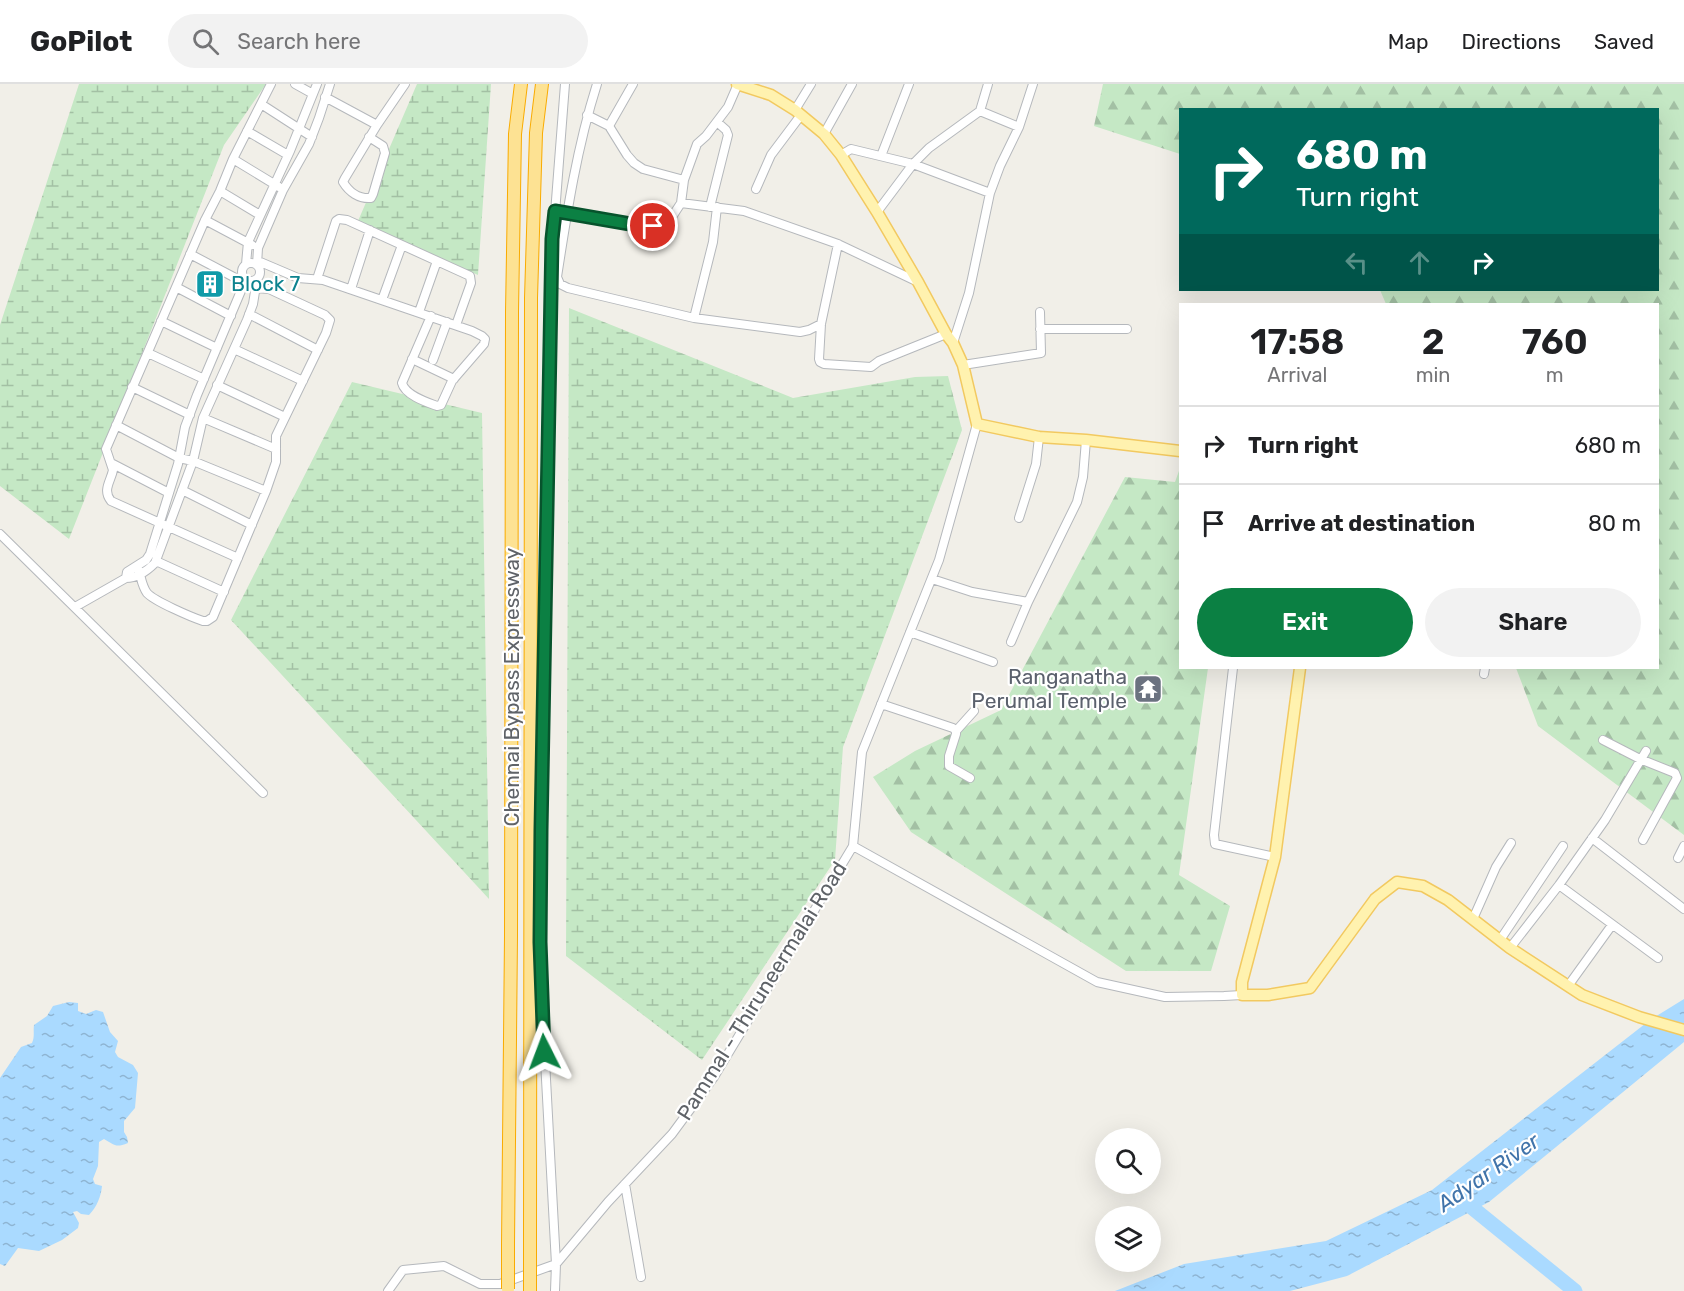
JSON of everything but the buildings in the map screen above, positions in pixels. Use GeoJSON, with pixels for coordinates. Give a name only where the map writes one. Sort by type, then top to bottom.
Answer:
{"type":"FeatureCollection","features":[{"type":"Feature","properties":{"kind":"highway","name":"Chennai Bypass Expressway"},"geometry":{"type":"LineString","coordinates":[[508,1290],[512,312],[514,134],[521,84]]}},
{"type":"Feature","properties":{"kind":"highway","name":"Chennai Bypass Expressway"},"geometry":{"type":"LineString","coordinates":[[530,1291],[536,1004],[531,298],[536,133],[542,84]]}},
{"type":"Feature","properties":{"kind":"main road"},"geometry":{"type":"LineString","coordinates":[[738,84],[771,95],[798,113],[824,134],[841,155],[877,212],[949,338],[963,366],[977,424],[1039,437],[1179,451]]}},
{"type":"Feature","properties":{"kind":"main road"},"geometry":{"type":"LineString","coordinates":[[1300,669],[1275,857],[1242,982],[1242,995],[1268,995],[1310,988],[1375,899],[1397,882],[1423,886],[1448,900],[1510,948],[1582,995],[1639,1017],[1684,1030]]}},
{"type":"Feature","properties":{"kind":"street"},"geometry":{"type":"LineString","coordinates":[[238,558],[109,499],[107,486],[113,473],[113,464],[106,448],[205,220],[271,84]]}},
{"type":"Feature","properties":{"kind":"street"},"geometry":{"type":"LineString","coordinates":[[295,84],[313,94]]}},
{"type":"Feature","properties":{"kind":"street"},"geometry":{"type":"LineString","coordinates":[[139,570],[148,558],[169,493],[185,427],[245,281],[242,272],[246,264],[248,242],[288,155],[317,84]]}},
{"type":"Feature","properties":{"kind":"street"},"geometry":{"type":"LineString","coordinates":[[75,607],[126,578],[127,572],[149,569],[156,561],[193,461],[203,418],[249,314],[260,270],[257,263],[258,248],[283,190],[312,137],[330,84]]}},
{"type":"Feature","properties":{"kind":"street"},"geometry":{"type":"LineString","coordinates":[[369,137],[383,146],[385,153],[371,198],[362,198],[348,190],[344,182],[345,178],[369,137],[405,84]]}},
{"type":"Feature","properties":{"kind":"street"},"geometry":{"type":"LineString","coordinates":[[536,939],[552,239],[565,84]]}},
{"type":"Feature","properties":{"kind":"street"},"geometry":{"type":"LineString","coordinates":[[597,84],[587,115],[574,172],[557,277],[560,284],[568,288],[694,318],[800,332],[821,324]]}},
{"type":"Feature","properties":{"kind":"street"},"geometry":{"type":"LineString","coordinates":[[609,126],[633,84]]}},
{"type":"Feature","properties":{"kind":"street"},"geometry":{"type":"LineString","coordinates":[[555,211],[636,225],[653,226],[670,220],[681,203],[684,180],[697,144],[728,107],[738,84]]}},
{"type":"Feature","properties":{"kind":"street"},"geometry":{"type":"LineString","coordinates":[[756,189],[771,155],[798,113],[811,84]]}},
{"type":"Feature","properties":{"kind":"street"},"geometry":{"type":"LineString","coordinates":[[824,134],[852,84]]}},
{"type":"Feature","properties":{"kind":"street"},"geometry":{"type":"LineString","coordinates":[[881,156],[909,84]]}},
{"type":"Feature","properties":{"kind":"street"},"geometry":{"type":"LineString","coordinates":[[877,212],[913,164],[929,148],[980,111],[988,84]]}},
{"type":"Feature","properties":{"kind":"street"},"geometry":{"type":"LineString","coordinates":[[838,243],[821,324],[820,362],[871,367],[879,361],[949,338],[969,293],[990,193],[1019,127],[1033,84]]}},
{"type":"Feature","properties":{"kind":"street"},"geometry":{"type":"LineString","coordinates":[[325,97],[377,125]]}},
{"type":"Feature","properties":{"kind":"street"},"geometry":{"type":"LineString","coordinates":[[261,104],[312,137]]}},
{"type":"Feature","properties":{"kind":"street"},"geometry":{"type":"LineString","coordinates":[[980,111],[1019,127]]}},
{"type":"Feature","properties":{"kind":"street"},"geometry":{"type":"LineString","coordinates":[[587,115],[609,126],[634,164],[643,169],[684,180]]}},
{"type":"Feature","properties":{"kind":"street"},"geometry":{"type":"LineString","coordinates":[[694,318],[712,242],[713,207],[728,135],[717,122]]}},
{"type":"Feature","properties":{"kind":"street"},"geometry":{"type":"LineString","coordinates":[[247,131],[288,155]]}},
{"type":"Feature","properties":{"kind":"street"},"geometry":{"type":"LineString","coordinates":[[841,155],[851,149],[913,164],[990,193]]}},
{"type":"Feature","properties":{"kind":"street"},"geometry":{"type":"LineString","coordinates":[[233,159],[283,190]]}},
{"type":"Feature","properties":{"kind":"street"},"geometry":{"type":"LineString","coordinates":[[220,191],[260,215]]}},
{"type":"Feature","properties":{"kind":"street"},"geometry":{"type":"LineString","coordinates":[[681,203],[744,211],[838,243],[918,282]]}},
{"type":"Feature","properties":{"kind":"street"},"geometry":{"type":"LineString","coordinates":[[317,279],[336,221],[339,219],[370,230],[470,276],[472,278],[452,324],[433,360]]}},
{"type":"Feature","properties":{"kind":"street"},"geometry":{"type":"LineString","coordinates":[[205,220],[258,248]]}},
{"type":"Feature","properties":{"kind":"street"},"geometry":{"type":"LineString","coordinates":[[351,289],[370,230]]}},
{"type":"Feature","properties":{"kind":"street"},"geometry":{"type":"LineString","coordinates":[[382,300],[402,245]]}},
{"type":"Feature","properties":{"kind":"street"},"geometry":{"type":"LineString","coordinates":[[139,570],[144,589],[152,598],[202,621],[213,617],[266,491],[276,462],[276,436],[330,325],[329,317],[256,283],[245,281],[190,254]]}},
{"type":"Feature","properties":{"kind":"street"},"geometry":{"type":"LineString","coordinates":[[419,312],[437,261]]}},
{"type":"Feature","properties":{"kind":"street"},"geometry":{"type":"LineString","coordinates":[[246,264],[257,263],[304,280],[317,279],[351,289],[431,316],[482,336],[485,339],[484,344],[454,378],[441,405],[433,405],[406,391],[402,386],[431,316]]}},
{"type":"Feature","properties":{"kind":"street"},"geometry":{"type":"LineString","coordinates":[[176,287],[231,316]]}},
{"type":"Feature","properties":{"kind":"street"},"geometry":{"type":"LineString","coordinates":[[963,366],[1041,353],[1040,312]]}},
{"type":"Feature","properties":{"kind":"street"},"geometry":{"type":"LineString","coordinates":[[249,314],[318,350]]}},
{"type":"Feature","properties":{"kind":"street"},"geometry":{"type":"LineString","coordinates":[[161,321],[217,348]]}},
{"type":"Feature","properties":{"kind":"street"},"geometry":{"type":"LineString","coordinates":[[1040,329],[1127,329]]}},
{"type":"Feature","properties":{"kind":"street"},"geometry":{"type":"LineString","coordinates":[[234,349],[303,381]]}},
{"type":"Feature","properties":{"kind":"street"},"geometry":{"type":"LineString","coordinates":[[148,353],[204,379]]}},
{"type":"Feature","properties":{"kind":"street"},"geometry":{"type":"LineString","coordinates":[[412,359],[454,378]]}},
{"type":"Feature","properties":{"kind":"street"},"geometry":{"type":"LineString","coordinates":[[217,385],[285,417]]}},
{"type":"Feature","properties":{"kind":"street"},"geometry":{"type":"LineString","coordinates":[[132,387],[190,415]]}},
{"type":"Feature","properties":{"kind":"street"},"geometry":{"type":"LineString","coordinates":[[199,389],[213,396]]}},
{"type":"Feature","properties":{"kind":"street"},"geometry":{"type":"LineString","coordinates":[[203,418],[276,449]]}},
{"type":"Feature","properties":{"kind":"street"},"geometry":{"type":"LineString","coordinates":[[977,424],[939,560],[862,752],[853,846],[1097,982],[1165,997],[1242,995]]}},
{"type":"Feature","properties":{"kind":"street"},"geometry":{"type":"LineString","coordinates":[[116,425],[179,458],[193,461],[266,491]]}},
{"type":"Feature","properties":{"kind":"street"},"geometry":{"type":"LineString","coordinates":[[1019,518],[1036,464],[1039,437]]}},
{"type":"Feature","properties":{"kind":"street"},"geometry":{"type":"LineString","coordinates":[[1011,642],[1077,502],[1083,477],[1086,440]]}},
{"type":"Feature","properties":{"kind":"street"},"geometry":{"type":"LineString","coordinates":[[113,464],[169,493]]}},
{"type":"Feature","properties":{"kind":"street"},"geometry":{"type":"LineString","coordinates":[[182,490],[252,525]]}},
{"type":"Feature","properties":{"kind":"street"},"geometry":{"type":"LineString","coordinates":[[0,534],[263,794]]}},
{"type":"Feature","properties":{"kind":"street"},"geometry":{"type":"LineString","coordinates":[[156,561],[224,592]]}},
{"type":"Feature","properties":{"kind":"street"},"geometry":{"type":"LineString","coordinates":[[932,579],[972,592],[1028,602]]}},
{"type":"Feature","properties":{"kind":"street"},"geometry":{"type":"LineString","coordinates":[[910,632],[993,662]]}},
{"type":"Feature","properties":{"kind":"street"},"geometry":{"type":"LineString","coordinates":[[1233,669],[1214,835],[1215,843],[1275,857]]}},
{"type":"Feature","properties":{"kind":"street"},"geometry":{"type":"LineString","coordinates":[[881,705],[953,728],[956,731]]}},
{"type":"Feature","properties":{"kind":"street"},"geometry":{"type":"LineString","coordinates":[[970,778],[949,766],[949,756],[956,731],[974,711]]}},
{"type":"Feature","properties":{"kind":"street"},"geometry":{"type":"LineString","coordinates":[[1604,740],[1643,755],[1675,773],[1677,778],[1643,840]]}},
{"type":"Feature","properties":{"kind":"street"},"geometry":{"type":"LineString","coordinates":[[1510,948],[1559,885],[1605,820],[1643,755]]}},
{"type":"Feature","properties":{"kind":"street"},"geometry":{"type":"LineString","coordinates":[[1592,838],[1684,909]]}},
{"type":"Feature","properties":{"kind":"street"},"geometry":{"type":"LineString","coordinates":[[1473,919],[1496,867],[1511,843]]}},
{"type":"Feature","properties":{"kind":"street","name":"Pammal - Thiruneermalai Road"},"geometry":{"type":"LineString","coordinates":[[388,1291],[403,1270],[444,1266],[480,1284],[500,1284],[556,1264],[672,1134],[702,1094],[853,846]]}},
{"type":"Feature","properties":{"kind":"street"},"geometry":{"type":"LineString","coordinates":[[1500,940],[1563,846]]}},
{"type":"Feature","properties":{"kind":"street"},"geometry":{"type":"LineString","coordinates":[[1559,885],[1658,958]]}},
{"type":"Feature","properties":{"kind":"street"},"geometry":{"type":"LineString","coordinates":[[1568,986],[1612,925]]}},
{"type":"Feature","properties":{"kind":"street"},"geometry":{"type":"LineString","coordinates":[[536,1004],[556,1264],[555,1291]]}},
{"type":"Feature","properties":{"kind":"street"},"geometry":{"type":"LineString","coordinates":[[625,1184],[641,1277]]}},
{"type":"Feature","properties":{"kind":"green space"},"geometry":{"type":"Polygon","coordinates":[[[79,84],[266,84],[224,145],[69,539],[0,486],[0,325],[79,84]]]}},
{"type":"Feature","properties":{"kind":"green space"},"geometry":{"type":"Polygon","coordinates":[[[417,84],[491,84],[478,275],[358,221],[417,84]]]}},
{"type":"Feature","properties":{"kind":"green space"},"geometry":{"type":"Polygon","coordinates":[[[1103,84],[1684,84],[1684,835],[1538,726],[1516,669],[1659,669],[1659,303],[1386,303],[1380,291],[1659,291],[1659,108],[1179,108],[1179,154],[1094,126],[1103,84]]]}},
{"type":"Feature","properties":{"kind":"green space"},"geometry":{"type":"Polygon","coordinates":[[[569,308],[793,398],[915,377],[948,376],[962,430],[843,747],[835,860],[702,1060],[566,956],[569,308]]]}},
{"type":"Feature","properties":{"kind":"green space"},"geometry":{"type":"Polygon","coordinates":[[[352,382],[482,413],[489,899],[231,620],[352,382]]]}},
{"type":"Feature","properties":{"kind":"green space"},"geometry":{"type":"Polygon","coordinates":[[[1179,471],[1179,669],[1208,669],[1179,875],[1230,906],[1211,971],[1126,971],[911,832],[873,777],[915,751],[1001,710],[1125,477],[1175,482],[1179,471]]]}},
{"type":"Feature","properties":{"kind":"water","name":"Adyar River"},"geometry":{"type":"Polygon","coordinates":[[[1684,999],[1684,1042],[1489,1202],[1347,1276],[1290,1291],[1115,1291],[1184,1264],[1326,1241],[1432,1190],[1650,1020],[1684,999]]]}},
{"type":"Feature","properties":{"kind":"water"},"geometry":{"type":"Polygon","coordinates":[[[69,1002],[78,1003],[78,1011],[86,1014],[96,1010],[103,1012],[110,1032],[118,1041],[115,1052],[118,1057],[133,1065],[138,1073],[135,1108],[124,1121],[124,1132],[128,1143],[115,1145],[104,1139],[99,1142],[98,1166],[93,1179],[95,1184],[102,1186],[101,1194],[89,1215],[73,1212],[79,1223],[78,1228],[62,1240],[39,1251],[18,1248],[5,1266],[0,1264],[0,1078],[21,1047],[32,1043],[34,1025],[47,1016],[53,1006],[69,1002]]]}},
{"type":"Feature","properties":{"kind":"waterway","name":"Adyar River"},"geometry":{"type":"LineString","coordinates":[[1459,1197],[1575,1291]]}},
{"type":"Feature","properties":{"kind":"place","name":"Block 7"},"geometry":{"type":"Point","coordinates":[210,284]}},
{"type":"Feature","properties":{"kind":"place","name":"Ranganatha Perumal Temple"},"geometry":{"type":"Point","coordinates":[1148,689]}},
{"type":"Feature","properties":{"kind":"route"},"geometry":{"type":"LineString","coordinates":[[544,1052],[540,942],[541,830],[553,284],[552,239],[555,211],[653,226]]}}]}
